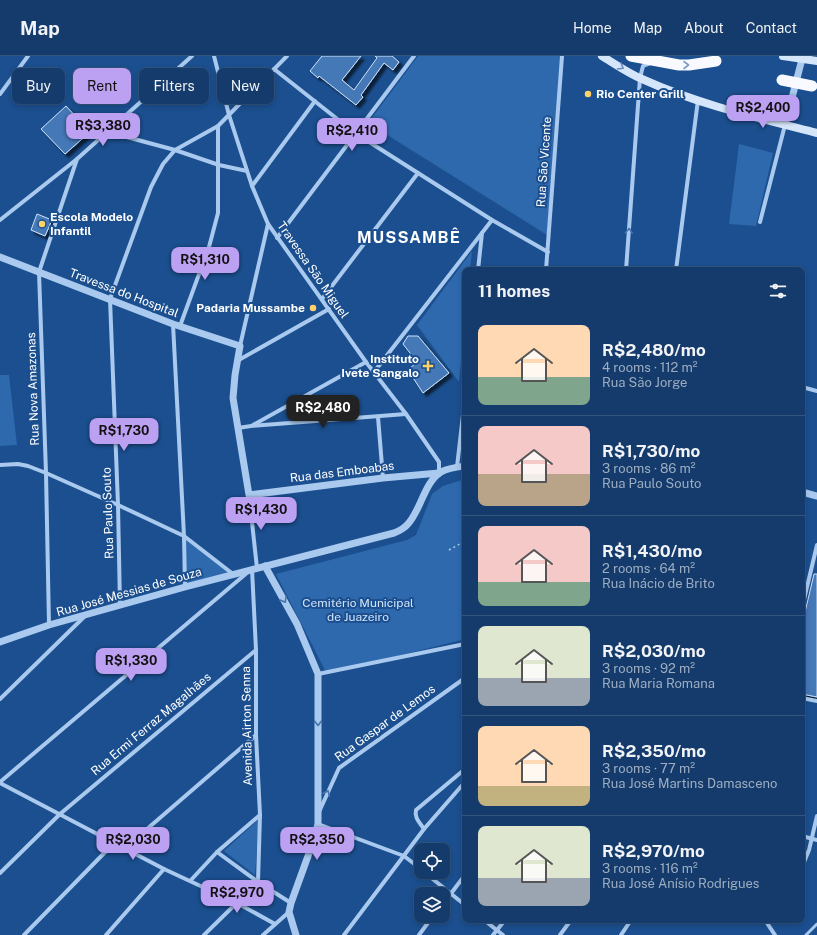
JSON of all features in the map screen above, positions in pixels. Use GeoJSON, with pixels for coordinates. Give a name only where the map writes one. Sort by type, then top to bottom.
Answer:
{"type":"FeatureCollection","features":[{"type":"Feature","properties":{"kind":"highway"},"geometry":{"type":"LineString","coordinates":[[631,56],[655,61],[689,65],[716,61]]}},
{"type":"Feature","properties":{"kind":"highway"},"geometry":{"type":"LineString","coordinates":[[782,80],[812,86]]}},
{"type":"Feature","properties":{"kind":"main road"},"geometry":{"type":"LineString","coordinates":[[602,56],[640,78],[698,100],[817,133]]}},
{"type":"Feature","properties":{"kind":"main road"},"geometry":{"type":"LineString","coordinates":[[783,56],[817,61]]}},
{"type":"Feature","properties":{"kind":"street"},"geometry":{"type":"LineString","coordinates":[[0,94],[28,56]]}},
{"type":"Feature","properties":{"kind":"street"},"geometry":{"type":"LineString","coordinates":[[0,220],[77,159],[192,56]]}},
{"type":"Feature","properties":{"kind":"street","name":"Travessa São Miguel"},"geometry":{"type":"LineString","coordinates":[[214,56],[229,115],[252,186],[268,224],[366,362],[406,414],[439,462],[439,473]]}},
{"type":"Feature","properties":{"kind":"street"},"geometry":{"type":"LineString","coordinates":[[287,56],[274,69],[355,133],[492,220],[548,252]]}},
{"type":"Feature","properties":{"kind":"street"},"geometry":{"type":"LineString","coordinates":[[278,238],[414,56]]}},
{"type":"Feature","properties":{"kind":"street","name":"Rua São Vicente"},"geometry":{"type":"LineString","coordinates":[[546,267],[562,56]]}},
{"type":"Feature","properties":{"kind":"street"},"geometry":{"type":"LineString","coordinates":[[760,222],[803,58]]}},
{"type":"Feature","properties":{"kind":"street"},"geometry":{"type":"LineString","coordinates":[[626,267],[640,78],[643,66],[655,61]]}},
{"type":"Feature","properties":{"kind":"street"},"geometry":{"type":"LineString","coordinates":[[676,267],[698,100]]}},
{"type":"Feature","properties":{"kind":"street"},"geometry":{"type":"LineString","coordinates":[[252,186],[315,101]]}},
{"type":"Feature","properties":{"kind":"street"},"geometry":{"type":"LineString","coordinates":[[110,299],[151,187],[163,164],[175,150],[218,126],[240,104]]}},
{"type":"Feature","properties":{"kind":"street"},"geometry":{"type":"LineString","coordinates":[[180,326],[214,230],[218,213],[218,126]]}},
{"type":"Feature","properties":{"kind":"street"},"geometry":{"type":"LineString","coordinates":[[108,132],[175,150],[219,165],[247,171]]}},
{"type":"Feature","properties":{"kind":"street","name":"Rua Nova Amazonas"},"geometry":{"type":"LineString","coordinates":[[49,626],[46,473],[39,272],[77,159]]}},
{"type":"Feature","properties":{"kind":"street"},"geometry":{"type":"LineString","coordinates":[[322,299],[418,173]]}},
{"type":"Feature","properties":{"kind":"street"},"geometry":{"type":"LineString","coordinates":[[374,372],[492,220]]}},
{"type":"Feature","properties":{"kind":"street"},"geometry":{"type":"LineString","coordinates":[[248,495],[234,398],[240,346],[268,224]]}},
{"type":"Feature","properties":{"kind":"street"},"geometry":{"type":"LineString","coordinates":[[478,267],[482,232]]}},
{"type":"Feature","properties":{"kind":"street","name":"Travessa do Hospital"},"geometry":{"type":"LineString","coordinates":[[0,257],[173,324],[240,346]]}},
{"type":"Feature","properties":{"kind":"street","name":"Rua Paulo Souto"},"geometry":{"type":"LineString","coordinates":[[110,299],[118,505],[120,606]]}},
{"type":"Feature","properties":{"kind":"street"},"geometry":{"type":"LineString","coordinates":[[237,362],[329,309]]}},
{"type":"Feature","properties":{"kind":"street"},"geometry":{"type":"LineString","coordinates":[[173,324],[184,536],[185,587]]}},
{"type":"Feature","properties":{"kind":"street"},"geometry":{"type":"LineString","coordinates":[[251,426],[366,362]]}},
{"type":"Feature","properties":{"kind":"street"},"geometry":{"type":"LineString","coordinates":[[805,388],[817,391]]}},
{"type":"Feature","properties":{"kind":"street"},"geometry":{"type":"LineString","coordinates":[[238,428],[406,414]]}},
{"type":"Feature","properties":{"kind":"street"},"geometry":{"type":"LineString","coordinates":[[378,417],[383,478]]}},
{"type":"Feature","properties":{"kind":"street"},"geometry":{"type":"LineString","coordinates":[[461,467],[462,450]]}},
{"type":"Feature","properties":{"kind":"street"},"geometry":{"type":"LineString","coordinates":[[0,465],[18,464],[46,473],[118,505],[184,536],[233,574]]}},
{"type":"Feature","properties":{"kind":"street","name":"Rua das Emboabas"},"geometry":{"type":"LineString","coordinates":[[248,495],[383,478],[439,473],[445,470],[461,467]]}},
{"type":"Feature","properties":{"kind":"street","name":"Rua José Messias de Souza"},"geometry":{"type":"LineString","coordinates":[[0,642],[49,626],[185,587],[394,533],[408,525],[411,521],[429,486],[439,473]]}},
{"type":"Feature","properties":{"kind":"street"},"geometry":{"type":"LineString","coordinates":[[805,493],[817,496]]}},
{"type":"Feature","properties":{"kind":"street","name":"Avenida Airton Senna"},"geometry":{"type":"LineString","coordinates":[[248,495],[254,569],[256,735],[260,815],[258,882]]}},
{"type":"Feature","properties":{"kind":"street"},"geometry":{"type":"LineString","coordinates":[[805,595],[817,545]]}},
{"type":"Feature","properties":{"kind":"street"},"geometry":{"type":"LineString","coordinates":[[265,566],[297,624],[318,674],[318,824],[289,912],[296,935]]}},
{"type":"Feature","properties":{"kind":"street"},"geometry":{"type":"LineString","coordinates":[[254,569],[0,783],[164,869],[237,903],[275,924]]}},
{"type":"Feature","properties":{"kind":"street"},"geometry":{"type":"LineString","coordinates":[[0,699],[86,616]]}},
{"type":"Feature","properties":{"kind":"street"},"geometry":{"type":"LineString","coordinates":[[318,674],[462,645]]}},
{"type":"Feature","properties":{"kind":"street","name":"Rua Ermi Ferraz Magalhães"},"geometry":{"type":"LineString","coordinates":[[0,873],[60,814],[256,650]]}},
{"type":"Feature","properties":{"kind":"street","name":"Rua Gaspar de Lemos"},"geometry":{"type":"LineString","coordinates":[[318,814],[338,768],[462,680]]}},
{"type":"Feature","properties":{"kind":"street"},"geometry":{"type":"LineString","coordinates":[[805,699],[817,701]]}},
{"type":"Feature","properties":{"kind":"street"},"geometry":{"type":"LineString","coordinates":[[125,848],[256,735]]}},
{"type":"Feature","properties":{"kind":"street"},"geometry":{"type":"LineString","coordinates":[[424,829],[415,815],[416,810],[462,772]]}},
{"type":"Feature","properties":{"kind":"street"},"geometry":{"type":"LineString","coordinates":[[344,935],[424,829],[462,785]]}},
{"type":"Feature","properties":{"kind":"street"},"geometry":{"type":"LineString","coordinates":[[190,880],[217,852],[260,815]]}},
{"type":"Feature","properties":{"kind":"street"},"geometry":{"type":"LineString","coordinates":[[805,860],[809,850],[817,816]]}},
{"type":"Feature","properties":{"kind":"street"},"geometry":{"type":"LineString","coordinates":[[318,824],[404,856],[414,864]]}},
{"type":"Feature","properties":{"kind":"street"},"geometry":{"type":"LineString","coordinates":[[805,837],[817,840]]}},
{"type":"Feature","properties":{"kind":"street"},"geometry":{"type":"LineString","coordinates":[[24,935],[114,843]]}},
{"type":"Feature","properties":{"kind":"street"},"geometry":{"type":"LineString","coordinates":[[217,852],[258,882],[291,903]]}},
{"type":"Feature","properties":{"kind":"street"},"geometry":{"type":"LineString","coordinates":[[106,935],[164,869]]}},
{"type":"Feature","properties":{"kind":"street"},"geometry":{"type":"LineString","coordinates":[[433,879],[462,903]]}},
{"type":"Feature","properties":{"kind":"street"},"geometry":{"type":"LineString","coordinates":[[451,894],[462,879]]}},
{"type":"Feature","properties":{"kind":"street"},"geometry":{"type":"LineString","coordinates":[[204,935],[258,882]]}},
{"type":"Feature","properties":{"kind":"street"},"geometry":{"type":"LineString","coordinates":[[263,935],[289,912]]}},
{"type":"Feature","properties":{"kind":"street"},"geometry":{"type":"LineString","coordinates":[[419,935],[428,923]]}},
{"type":"Feature","properties":{"kind":"street"},"geometry":{"type":"LineString","coordinates":[[488,923],[503,935]]}},
{"type":"Feature","properties":{"kind":"street"},"geometry":{"type":"LineString","coordinates":[[493,935],[503,923]]}},
{"type":"Feature","properties":{"kind":"street"},"geometry":{"type":"LineString","coordinates":[[560,935],[569,923]]}},
{"type":"Feature","properties":{"kind":"street"},"geometry":{"type":"LineString","coordinates":[[621,935],[629,923]]}},
{"type":"Feature","properties":{"kind":"street"},"geometry":{"type":"LineString","coordinates":[[768,923],[775,935]]}},
{"type":"Feature","properties":{"kind":"lane"},"geometry":{"type":"LineString","coordinates":[[806,935],[817,924]]}},
{"type":"Feature","properties":{"kind":"path"},"geometry":{"type":"LineString","coordinates":[[449,550],[462,543]]}},
{"type":"Feature","properties":{"kind":"green space"},"geometry":{"type":"Polygon","coordinates":[[[418,56],[561,56],[547,235],[368,123],[418,56]]]}},
{"type":"Feature","properties":{"kind":"green space"},"geometry":{"type":"Polygon","coordinates":[[[739,144],[773,153],[756,226],[729,224],[739,144]]]}},
{"type":"Feature","properties":{"kind":"green space"},"geometry":{"type":"Polygon","coordinates":[[[472,251],[470,267],[462,267],[462,352],[459,382],[417,325],[472,251]]]}},
{"type":"Feature","properties":{"kind":"green space"},"geometry":{"type":"Polygon","coordinates":[[[0,375],[9,375],[17,445],[0,446],[0,375]]]}},
{"type":"Feature","properties":{"kind":"green space","name":"Cemitério Municipal de Juazeiro"},"geometry":{"type":"Polygon","coordinates":[[[462,480],[462,640],[327,674],[276,574],[407,540],[416,535],[432,494],[443,486],[462,480]]]}},
{"type":"Feature","properties":{"kind":"green space"},"geometry":{"type":"Polygon","coordinates":[[[184,536],[233,575],[185,587],[184,536]]]}},
{"type":"Feature","properties":{"kind":"green space"},"geometry":{"type":"Polygon","coordinates":[[[259,819],[255,875],[224,851],[259,819]]]}},
{"type":"Feature","properties":{"kind":"building"},"geometry":{"type":"Polygon","coordinates":[[[322,56],[361,56],[342,80],[354,90],[377,58],[375,56],[392,56],[399,62],[393,70],[384,63],[361,95],[363,97],[356,105],[319,76],[318,78],[310,71],[322,56]]]}},
{"type":"Feature","properties":{"kind":"building"},"geometry":{"type":"Polygon","coordinates":[[[66,106],[90,132],[65,154],[41,129],[66,106]]]}},
{"type":"Feature","properties":{"kind":"building"},"geometry":{"type":"Polygon","coordinates":[[[37,214],[52,220],[45,236],[31,230],[37,214]]]}},
{"type":"Feature","properties":{"kind":"building","name":"Instituto Ivete Sangalo"},"geometry":{"type":"Polygon","coordinates":[[[408,336],[418,336],[449,373],[423,393],[408,370],[417,362],[403,344],[408,336]]]}},
{"type":"Feature","properties":{"kind":"building"},"geometry":{"type":"Polygon","coordinates":[[[814,574],[817,574],[817,697],[805,695],[805,612],[814,574]]]}},
{"type":"Feature","properties":{"kind":"place","name":"Rio Center Grill"},"geometry":{"type":"Point","coordinates":[588,94]}},
{"type":"Feature","properties":{"kind":"place","name":"Escola Modelo Infantil"},"geometry":{"type":"Point","coordinates":[42,224]}},
{"type":"Feature","properties":{"kind":"place","name":"Padaria Mussambe"},"geometry":{"type":"Point","coordinates":[313,308]}},
{"type":"Feature","properties":{"kind":"place","name":"Instituto Ivete Sangalo"},"geometry":{"type":"Point","coordinates":[428,366]}},
{"type":"Feature","properties":{"kind":"district","name":"MUSSAMBÊ"},"geometry":{"type":"Point","coordinates":[409,237]}}]}
